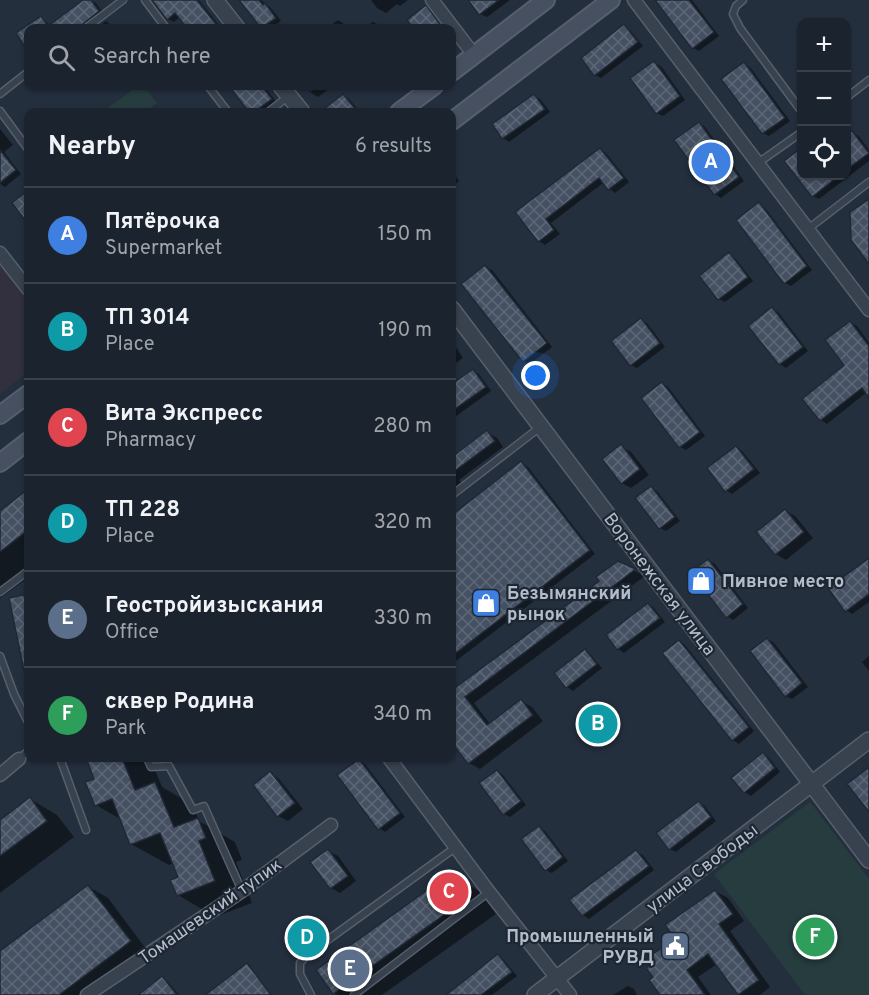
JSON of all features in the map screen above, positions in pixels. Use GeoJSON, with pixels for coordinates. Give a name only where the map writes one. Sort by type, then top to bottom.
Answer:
{"type":"FeatureCollection","features":[{"type":"Feature","properties":{"kind":"main road"},"geometry":{"type":"LineString","coordinates":[[456,69],[546,0]]}},
{"type":"Feature","properties":{"kind":"main road"},"geometry":{"type":"LineString","coordinates":[[456,118],[611,0]]}},
{"type":"Feature","properties":{"kind":"main road"},"geometry":{"type":"LineString","coordinates":[[404,108],[429,90]]}},
{"type":"Feature","properties":{"kind":"main road"},"geometry":{"type":"LineString","coordinates":[[0,415],[24,397]]}},
{"type":"Feature","properties":{"kind":"main road"},"geometry":{"type":"LineString","coordinates":[[0,463],[24,444]]}},
{"type":"Feature","properties":{"kind":"street"},"geometry":{"type":"LineString","coordinates":[[215,0],[234,24]]}},
{"type":"Feature","properties":{"kind":"street"},"geometry":{"type":"LineString","coordinates":[[432,0],[450,24]]}},
{"type":"Feature","properties":{"kind":"street"},"geometry":{"type":"LineString","coordinates":[[634,0],[869,310]]}},
{"type":"Feature","properties":{"kind":"street"},"geometry":{"type":"LineString","coordinates":[[456,31],[474,55]]}},
{"type":"Feature","properties":{"kind":"street"},"geometry":{"type":"LineString","coordinates":[[285,91],[299,108]]}},
{"type":"Feature","properties":{"kind":"street"},"geometry":{"type":"LineString","coordinates":[[0,253],[24,281]]}},
{"type":"Feature","properties":{"kind":"street","name":"Воронежская улица"},"geometry":{"type":"LineString","coordinates":[[456,314],[869,860]]}},
{"type":"Feature","properties":{"kind":"street","name":"улица Свободы"},"geometry":{"type":"LineString","coordinates":[[535,995],[869,740]]}},
{"type":"Feature","properties":{"kind":"street"},"geometry":{"type":"LineString","coordinates":[[0,775],[24,755]]}},
{"type":"Feature","properties":{"kind":"street"},"geometry":{"type":"LineString","coordinates":[[392,762],[489,892],[570,995]]}},
{"type":"Feature","properties":{"kind":"street","name":"Томашевский тупик"},"geometry":{"type":"LineString","coordinates":[[87,995],[242,891],[331,825]]}},
{"type":"Feature","properties":{"kind":"lane"},"geometry":{"type":"LineString","coordinates":[[91,24],[123,0]]}},
{"type":"Feature","properties":{"kind":"lane"},"geometry":{"type":"LineString","coordinates":[[145,0],[163,24]]}},
{"type":"Feature","properties":{"kind":"lane"},"geometry":{"type":"LineString","coordinates":[[743,0],[736,6],[733,14],[740,28],[797,106]]}},
{"type":"Feature","properties":{"kind":"lane"},"geometry":{"type":"LineString","coordinates":[[0,94],[24,75]]}},
{"type":"Feature","properties":{"kind":"lane"},"geometry":{"type":"LineString","coordinates":[[851,94],[869,80]]}},
{"type":"Feature","properties":{"kind":"lane"},"geometry":{"type":"LineString","coordinates":[[211,90],[225,108]]}},
{"type":"Feature","properties":{"kind":"lane"},"geometry":{"type":"LineString","coordinates":[[271,108],[285,91]]}},
{"type":"Feature","properties":{"kind":"lane"},"geometry":{"type":"LineString","coordinates":[[0,111],[24,143]]}},
{"type":"Feature","properties":{"kind":"lane"},"geometry":{"type":"LineString","coordinates":[[758,163],[797,135]]}},
{"type":"Feature","properties":{"kind":"lane"},"geometry":{"type":"LineString","coordinates":[[808,229],[869,182]]}},
{"type":"Feature","properties":{"kind":"lane"},"geometry":{"type":"LineString","coordinates":[[456,492],[541,427]]}},
{"type":"Feature","properties":{"kind":"lane"},"geometry":{"type":"LineString","coordinates":[[0,592],[24,574]]}},
{"type":"Feature","properties":{"kind":"lane"},"geometry":{"type":"LineString","coordinates":[[0,656],[24,714]]}},
{"type":"Feature","properties":{"kind":"lane"},"geometry":{"type":"LineString","coordinates":[[61,762],[86,830]]}},
{"type":"Feature","properties":{"kind":"lane"},"geometry":{"type":"LineString","coordinates":[[149,762],[151,767],[169,766],[193,810],[204,806],[242,891]]}},
{"type":"Feature","properties":{"kind":"lane"},"geometry":{"type":"LineString","coordinates":[[311,995],[300,974],[300,963],[456,847]]}},
{"type":"Feature","properties":{"kind":"lane"},"geometry":{"type":"LineString","coordinates":[[354,995],[489,892]]}},
{"type":"Feature","properties":{"kind":"shaded area"},"geometry":{"type":"Polygon","coordinates":[[[0,264],[24,296],[24,375],[0,394],[0,264]]]}},
{"type":"Feature","properties":{"kind":"green space"},"geometry":{"type":"Polygon","coordinates":[[[132,90],[147,90],[157,103],[150,108],[108,108],[132,90]]]}},
{"type":"Feature","properties":{"kind":"green space"},"geometry":{"type":"Polygon","coordinates":[[[810,802],[869,879],[869,995],[805,995],[714,874],[810,802]]]}},
{"type":"Feature","properties":{"kind":"building"},"geometry":{"type":"Polygon","coordinates":[[[83,0],[91,0],[99,11],[83,24],[51,24],[83,0]]]}},
{"type":"Feature","properties":{"kind":"building"},"geometry":{"type":"Polygon","coordinates":[[[152,0],[197,0],[216,24],[184,24],[175,13],[167,20],[152,0]]]}},
{"type":"Feature","properties":{"kind":"building"},"geometry":{"type":"Polygon","coordinates":[[[239,0],[259,0],[263,5],[265,3],[276,18],[267,24],[258,24],[239,0]]]}},
{"type":"Feature","properties":{"kind":"building"},"geometry":{"type":"Polygon","coordinates":[[[468,0],[499,0],[479,15],[468,0]]]}},
{"type":"Feature","properties":{"kind":"building"},"geometry":{"type":"Polygon","coordinates":[[[655,0],[689,0],[714,32],[692,49],[655,0]]]}},
{"type":"Feature","properties":{"kind":"building"},"geometry":{"type":"Polygon","coordinates":[[[426,5],[440,24],[410,24],[407,20],[426,5]]]}},
{"type":"Feature","properties":{"kind":"building"},"geometry":{"type":"Polygon","coordinates":[[[41,16],[47,24],[29,24],[41,16]]]}},
{"type":"Feature","properties":{"kind":"building"},"geometry":{"type":"Polygon","coordinates":[[[624,24],[638,42],[594,76],[581,58],[624,24]]]}},
{"type":"Feature","properties":{"kind":"building"},"geometry":{"type":"Polygon","coordinates":[[[24,28],[24,46],[16,33],[24,28]]]}},
{"type":"Feature","properties":{"kind":"building"},"geometry":{"type":"Polygon","coordinates":[[[654,61],[680,96],[656,114],[630,78],[654,61]]]}},
{"type":"Feature","properties":{"kind":"building"},"geometry":{"type":"Polygon","coordinates":[[[744,62],[785,118],[762,134],[721,79],[744,62]]]}},
{"type":"Feature","properties":{"kind":"building"},"geometry":{"type":"Polygon","coordinates":[[[232,90],[265,90],[272,99],[260,108],[246,108],[232,90]]]}},
{"type":"Feature","properties":{"kind":"building"},"geometry":{"type":"Polygon","coordinates":[[[343,94],[355,108],[325,108],[343,94]]]}},
{"type":"Feature","properties":{"kind":"building"},"geometry":{"type":"Polygon","coordinates":[[[534,94],[545,109],[502,139],[492,124],[534,94]]]}},
{"type":"Feature","properties":{"kind":"building"},"geometry":{"type":"Polygon","coordinates":[[[699,122],[739,177],[714,195],[674,140],[699,122]]]}},
{"type":"Feature","properties":{"kind":"building"},"geometry":{"type":"Polygon","coordinates":[[[851,132],[869,153],[851,166],[851,132]]]}},
{"type":"Feature","properties":{"kind":"building"},"geometry":{"type":"Polygon","coordinates":[[[600,148],[624,178],[608,190],[599,178],[546,219],[554,230],[538,242],[515,212],[600,148]]]}},
{"type":"Feature","properties":{"kind":"building"},"geometry":{"type":"Polygon","coordinates":[[[0,150],[16,170],[0,183],[0,150]]]}},
{"type":"Feature","properties":{"kind":"building"},"geometry":{"type":"Polygon","coordinates":[[[797,151],[797,178],[784,161],[797,151]]]}},
{"type":"Feature","properties":{"kind":"building"},"geometry":{"type":"Polygon","coordinates":[[[799,180],[834,180],[812,197],[799,180]]]}},
{"type":"Feature","properties":{"kind":"building"},"geometry":{"type":"Polygon","coordinates":[[[24,193],[24,219],[12,203],[24,193]]]}},
{"type":"Feature","properties":{"kind":"building"},"geometry":{"type":"Polygon","coordinates":[[[869,199],[869,264],[851,240],[850,212],[869,199]]]}},
{"type":"Feature","properties":{"kind":"building"},"geometry":{"type":"Polygon","coordinates":[[[759,202],[807,266],[784,284],[736,220],[759,202]]]}},
{"type":"Feature","properties":{"kind":"building"},"geometry":{"type":"Polygon","coordinates":[[[729,252],[748,277],[718,300],[699,276],[729,252]]]}},
{"type":"Feature","properties":{"kind":"building"},"geometry":{"type":"Polygon","coordinates":[[[485,265],[547,343],[523,362],[461,284],[485,265]]]}},
{"type":"Feature","properties":{"kind":"building"},"geometry":{"type":"Polygon","coordinates":[[[772,307],[803,347],[779,365],[748,326],[772,307]]]}},
{"type":"Feature","properties":{"kind":"building"},"geometry":{"type":"Polygon","coordinates":[[[641,318],[660,343],[630,366],[611,341],[641,318]]]}},
{"type":"Feature","properties":{"kind":"building"},"geometry":{"type":"Polygon","coordinates":[[[850,321],[869,346],[869,398],[862,388],[820,421],[802,399],[844,365],[825,340],[850,321]]]}},
{"type":"Feature","properties":{"kind":"building"},"geometry":{"type":"Polygon","coordinates":[[[473,369],[486,387],[456,408],[456,381],[473,369]]]}},
{"type":"Feature","properties":{"kind":"building"},"geometry":{"type":"Polygon","coordinates":[[[662,382],[700,432],[679,448],[641,398],[662,382]]]}},
{"type":"Feature","properties":{"kind":"building"},"geometry":{"type":"Polygon","coordinates":[[[487,430],[495,441],[456,470],[456,454],[487,430]]]}},
{"type":"Feature","properties":{"kind":"building"},"geometry":{"type":"Polygon","coordinates":[[[621,444],[640,469],[621,484],[602,459],[621,444]]]}},
{"type":"Feature","properties":{"kind":"building"},"geometry":{"type":"Polygon","coordinates":[[[736,446],[754,469],[725,492],[707,468],[736,446]]]}},
{"type":"Feature","properties":{"kind":"building","name":"Безымянский рынок"},"geometry":{"type":"Polygon","coordinates":[[[521,461],[590,550],[456,653],[456,512],[521,461]]]}},
{"type":"Feature","properties":{"kind":"building"},"geometry":{"type":"Polygon","coordinates":[[[651,486],[675,517],[659,529],[635,498],[651,486]]]}},
{"type":"Feature","properties":{"kind":"building"},"geometry":{"type":"Polygon","coordinates":[[[24,492],[24,533],[0,552],[0,511],[24,492]]]}},
{"type":"Feature","properties":{"kind":"building"},"geometry":{"type":"Polygon","coordinates":[[[785,509],[804,532],[775,555],[756,532],[785,509]]]}},
{"type":"Feature","properties":{"kind":"building"},"geometry":{"type":"Polygon","coordinates":[[[869,558],[869,594],[845,612],[828,588],[869,558]]]}},
{"type":"Feature","properties":{"kind":"building"},"geometry":{"type":"Polygon","coordinates":[[[708,559],[743,604],[726,618],[691,572],[708,559]]]}},
{"type":"Feature","properties":{"kind":"building"},"geometry":{"type":"Polygon","coordinates":[[[618,561],[636,569],[465,697],[487,725],[521,699],[533,715],[468,764],[456,748],[456,687],[599,581],[596,577],[618,561]]]}},
{"type":"Feature","properties":{"kind":"building"},"geometry":{"type":"Polygon","coordinates":[[[24,595],[24,671],[9,598],[24,595]]]}},
{"type":"Feature","properties":{"kind":"building"},"geometry":{"type":"Polygon","coordinates":[[[648,603],[660,618],[617,650],[606,635],[648,603]]]}},
{"type":"Feature","properties":{"kind":"building"},"geometry":{"type":"Polygon","coordinates":[[[767,638],[802,683],[785,697],[750,651],[767,638]]]}},
{"type":"Feature","properties":{"kind":"building"},"geometry":{"type":"Polygon","coordinates":[[[679,640],[749,727],[732,741],[662,653],[679,640]]]}},
{"type":"Feature","properties":{"kind":"building"},"geometry":{"type":"Polygon","coordinates":[[[585,649],[597,664],[566,688],[554,673],[585,649]]]}},
{"type":"Feature","properties":{"kind":"building"},"geometry":{"type":"Polygon","coordinates":[[[763,752],[775,768],[744,793],[731,778],[763,752]]]}},
{"type":"Feature","properties":{"kind":"building"},"geometry":{"type":"Polygon","coordinates":[[[88,762],[124,762],[135,790],[155,782],[174,827],[198,818],[206,838],[199,841],[215,881],[177,896],[170,880],[178,877],[160,833],[130,845],[112,799],[95,806],[85,782],[94,779],[88,762]]]}},
{"type":"Feature","properties":{"kind":"building"},"geometry":{"type":"Polygon","coordinates":[[[355,762],[361,762],[400,813],[378,830],[337,775],[355,762]]]}},
{"type":"Feature","properties":{"kind":"building"},"geometry":{"type":"Polygon","coordinates":[[[869,767],[869,812],[847,784],[869,767]]]}},
{"type":"Feature","properties":{"kind":"building"},"geometry":{"type":"Polygon","coordinates":[[[497,770],[521,801],[503,815],[479,783],[497,770]]]}},
{"type":"Feature","properties":{"kind":"building"},"geometry":{"type":"Polygon","coordinates":[[[270,771],[295,803],[277,817],[253,785],[270,771]]]}},
{"type":"Feature","properties":{"kind":"building"},"geometry":{"type":"Polygon","coordinates":[[[30,797],[47,821],[0,856],[0,820],[30,797]]]}},
{"type":"Feature","properties":{"kind":"building"},"geometry":{"type":"Polygon","coordinates":[[[699,801],[711,817],[669,850],[656,833],[699,801]]]}},
{"type":"Feature","properties":{"kind":"building"},"geometry":{"type":"Polygon","coordinates":[[[539,826],[563,857],[545,871],[521,839],[539,826]]]}},
{"type":"Feature","properties":{"kind":"building"},"geometry":{"type":"Polygon","coordinates":[[[328,849],[348,876],[330,889],[310,862],[328,849]]]}},
{"type":"Feature","properties":{"kind":"building"},"geometry":{"type":"Polygon","coordinates":[[[636,850],[649,866],[582,916],[569,900],[636,850]]]}},
{"type":"Feature","properties":{"kind":"building"},"geometry":{"type":"Polygon","coordinates":[[[451,873],[469,897],[333,994],[316,970],[451,873]]]}},
{"type":"Feature","properties":{"kind":"building"},"geometry":{"type":"Polygon","coordinates":[[[88,885],[131,941],[59,995],[0,995],[0,951],[88,885]]]}},
{"type":"Feature","properties":{"kind":"building","name":"Промышленный РУВД"},"geometry":{"type":"Polygon","coordinates":[[[715,890],[733,914],[719,924],[759,980],[738,995],[708,954],[687,970],[705,995],[660,995],[649,980],[653,977],[646,968],[654,962],[650,956],[675,939],[665,925],[715,890]]]}},
{"type":"Feature","properties":{"kind":"building"},"geometry":{"type":"Polygon","coordinates":[[[311,925],[321,939],[303,951],[293,938],[311,925]]]}},
{"type":"Feature","properties":{"kind":"building"},"geometry":{"type":"Polygon","coordinates":[[[498,954],[512,972],[481,995],[446,995],[498,954]]]}},
{"type":"Feature","properties":{"kind":"building"},"geometry":{"type":"Polygon","coordinates":[[[247,963],[271,995],[205,995],[247,963]]]}},
{"type":"Feature","properties":{"kind":"building"},"geometry":{"type":"Polygon","coordinates":[[[162,976],[177,995],[138,995],[162,976]]]}},
{"type":"Feature","properties":{"kind":"place","name":"Пятёрочка"},"geometry":{"type":"Point","coordinates":[711,162]}},
{"type":"Feature","properties":{"kind":"place","name":"Пивное место"},"geometry":{"type":"Point","coordinates":[701,581]}},
{"type":"Feature","properties":{"kind":"place","name":"Безымянский рынок"},"geometry":{"type":"Point","coordinates":[486,603]}},
{"type":"Feature","properties":{"kind":"place","name":"ТП 3014"},"geometry":{"type":"Point","coordinates":[598,724]}},
{"type":"Feature","properties":{"kind":"place","name":"Вита Экспресс"},"geometry":{"type":"Point","coordinates":[449,892]}},
{"type":"Feature","properties":{"kind":"place","name":"сквер Родина"},"geometry":{"type":"Point","coordinates":[815,937]}},
{"type":"Feature","properties":{"kind":"place","name":"ТП 228"},"geometry":{"type":"Point","coordinates":[307,938]}},
{"type":"Feature","properties":{"kind":"place","name":"Промышленный РУВД"},"geometry":{"type":"Point","coordinates":[675,946]}},
{"type":"Feature","properties":{"kind":"place","name":"Геостройизыскания"},"geometry":{"type":"Point","coordinates":[350,969]}}]}
